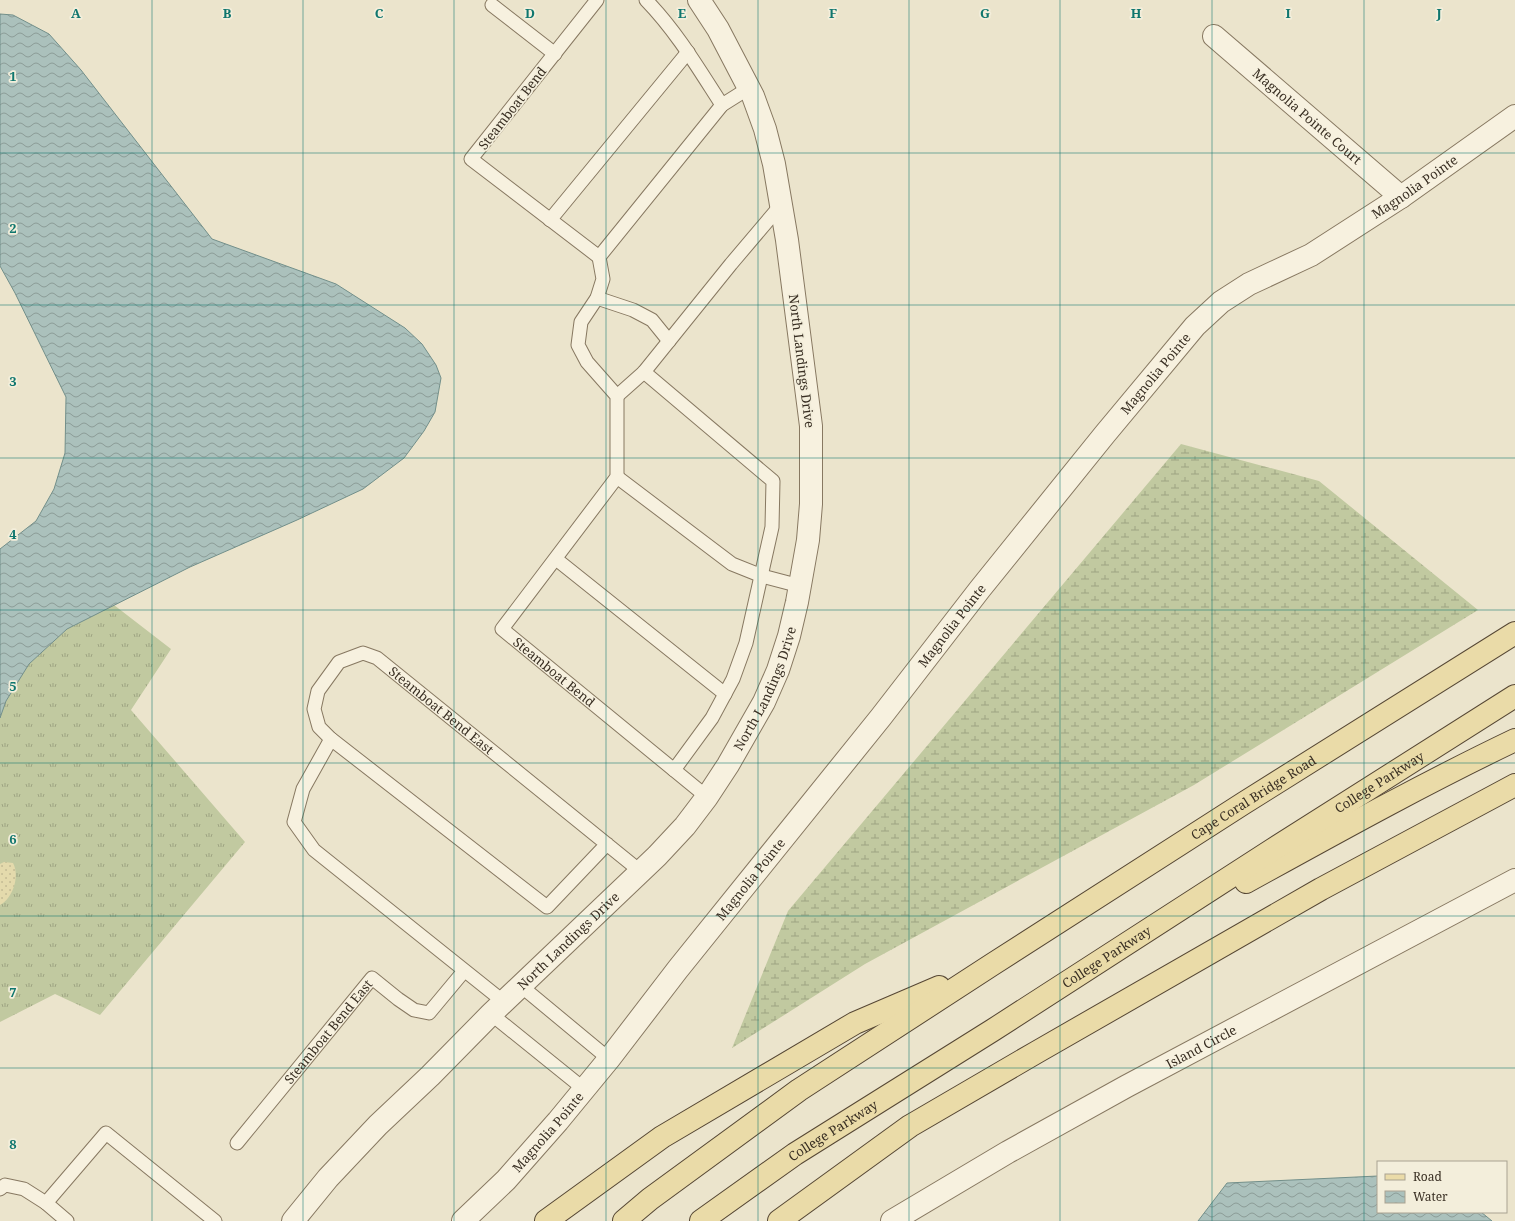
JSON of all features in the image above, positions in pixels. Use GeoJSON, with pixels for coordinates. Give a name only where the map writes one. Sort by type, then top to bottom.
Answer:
{"type":"FeatureCollection","features":[{"type":"Feature","properties":{"kind":"main road","name":"Cape Coral Bridge Road"},"geometry":{"type":"LineString","coordinates":[[993,964],[1244,803],[1515,633]]}},
{"type":"Feature","properties":{"kind":"main road","name":"College Parkway"},"geometry":{"type":"LineString","coordinates":[[701,1221],[795,1154],[1074,978],[1515,696]]}},
{"type":"Feature","properties":{"kind":"main road"},"geometry":{"type":"LineString","coordinates":[[1074,978],[1363,818],[1481,756],[1515,740]]}},
{"type":"Feature","properties":{"kind":"main road"},"geometry":{"type":"LineString","coordinates":[[779,1221],[910,1126],[1321,889],[1515,785]]}},
{"type":"Feature","properties":{"kind":"main road"},"geometry":{"type":"LineString","coordinates":[[546,1221],[662,1137],[855,1023],[993,964]]}},
{"type":"Feature","properties":{"kind":"main road"},"geometry":{"type":"LineString","coordinates":[[624,1221],[799,1090],[993,964]]}},
{"type":"Feature","properties":{"kind":"street","name":"North Landings Drive"},"geometry":{"type":"LineString","coordinates":[[293,1221],[328,1178],[378,1125],[685,826],[707,797],[728,765],[764,702],[778,670],[789,636],[808,540],[811,504],[811,426],[787,240],[772,157],[764,129],[749,88],[718,29],[699,0]]}},
{"type":"Feature","properties":{"kind":"street","name":"Magnolia Pointe Court"},"geometry":{"type":"LineString","coordinates":[[1214,36],[1401,197]]}},
{"type":"Feature","properties":{"kind":"street","name":"Magnolia Pointe"},"geometry":{"type":"LineString","coordinates":[[463,1221],[506,1180],[609,1060],[683,963],[881,717],[980,589],[1105,434],[1195,326],[1221,302],[1243,287],[1311,255],[1401,197],[1515,116]]}},
{"type":"Feature","properties":{"kind":"street","name":"Island Circle"},"geometry":{"type":"LineString","coordinates":[[892,1221],[1008,1152],[1127,1086],[1352,968],[1515,880]]}},
{"type":"Feature","properties":{"kind":"lane","name":"Steamboat Bend"},"geometry":{"type":"LineString","coordinates":[[597,0],[471,159],[598,257]]}},
{"type":"Feature","properties":{"kind":"lane"},"geometry":{"type":"LineString","coordinates":[[646,0],[666,21],[722,105]]}},
{"type":"Feature","properties":{"kind":"lane","name":"Steamboat Bend"},"geometry":{"type":"LineString","coordinates":[[492,5],[554,54]]}},
{"type":"Feature","properties":{"kind":"lane"},"geometry":{"type":"LineString","coordinates":[[550,220],[688,52]]}},
{"type":"Feature","properties":{"kind":"lane"},"geometry":{"type":"LineString","coordinates":[[749,88],[722,105],[598,257],[603,279],[597,298],[581,322],[578,344],[587,362],[617,396],[617,477],[732,564],[762,576],[800,586]]}},
{"type":"Feature","properties":{"kind":"lane"},"geometry":{"type":"LineString","coordinates":[[617,396],[644,372],[781,205]]}},
{"type":"Feature","properties":{"kind":"lane"},"geometry":{"type":"LineString","coordinates":[[597,298],[633,310],[652,320],[669,342]]}},
{"type":"Feature","properties":{"kind":"lane"},"geometry":{"type":"LineString","coordinates":[[644,372],[772,481],[772,527],[746,643],[733,679],[712,718],[674,770]]}},
{"type":"Feature","properties":{"kind":"lane","name":"Steamboat Bend"},"geometry":{"type":"LineString","coordinates":[[617,477],[502,629],[707,797]]}},
{"type":"Feature","properties":{"kind":"lane"},"geometry":{"type":"LineString","coordinates":[[556,559],[724,694]]}},
{"type":"Feature","properties":{"kind":"lane","name":"Steamboat Bend East"},"geometry":{"type":"LineString","coordinates":[[607,844],[547,907],[331,739],[319,727],[314,709],[318,691],[339,662],[363,653],[377,658],[607,844],[640,871]]}},
{"type":"Feature","properties":{"kind":"lane"},"geometry":{"type":"LineString","coordinates":[[331,739],[303,789],[294,822],[314,850],[464,971],[497,1008],[584,1089]]}},
{"type":"Feature","properties":{"kind":"lane","name":"Steamboat Bend East"},"geometry":{"type":"LineString","coordinates":[[237,1143],[372,978],[414,1010],[429,1013],[464,971]]}},
{"type":"Feature","properties":{"kind":"lane"},"geometry":{"type":"LineString","coordinates":[[521,986],[609,1060]]}},
{"type":"Feature","properties":{"kind":"lane"},"geometry":{"type":"LineString","coordinates":[[46,1203],[106,1133],[215,1221]]}},
{"type":"Feature","properties":{"kind":"lane"},"geometry":{"type":"LineString","coordinates":[[0,1189],[5,1185],[24,1190],[46,1203],[68,1221]]}},
{"type":"Feature","properties":{"kind":"green space"},"geometry":{"type":"Polygon","coordinates":[[[1181,444],[1319,481],[1478,610],[1194,785],[865,964],[732,1048],[788,911],[1181,444]]]}},
{"type":"Feature","properties":{"kind":"green space"},"geometry":{"type":"Polygon","coordinates":[[[114,605],[171,649],[131,710],[245,842],[100,1015],[55,994],[0,1022],[0,718],[6,701],[29,664],[67,629],[114,605]]]}},
{"type":"Feature","properties":{"kind":"sand"},"geometry":{"type":"Polygon","coordinates":[[[4,862],[13,863],[16,874],[12,892],[5,902],[0,905],[0,864],[4,862]]]}},
{"type":"Feature","properties":{"kind":"water"},"geometry":{"type":"Polygon","coordinates":[[[0,14],[13,15],[49,34],[81,70],[212,239],[336,284],[405,328],[422,344],[436,365],[441,378],[435,412],[424,431],[404,458],[363,489],[190,567],[67,629],[29,664],[6,701],[0,718],[0,549],[36,521],[54,489],[65,453],[66,397],[15,293],[0,266],[0,14]]]}},
{"type":"Feature","properties":{"kind":"water"},"geometry":{"type":"Polygon","coordinates":[[[1377,1176],[1377,1213],[1482,1213],[1492,1221],[1198,1221],[1227,1183],[1377,1176]]]}}]}
